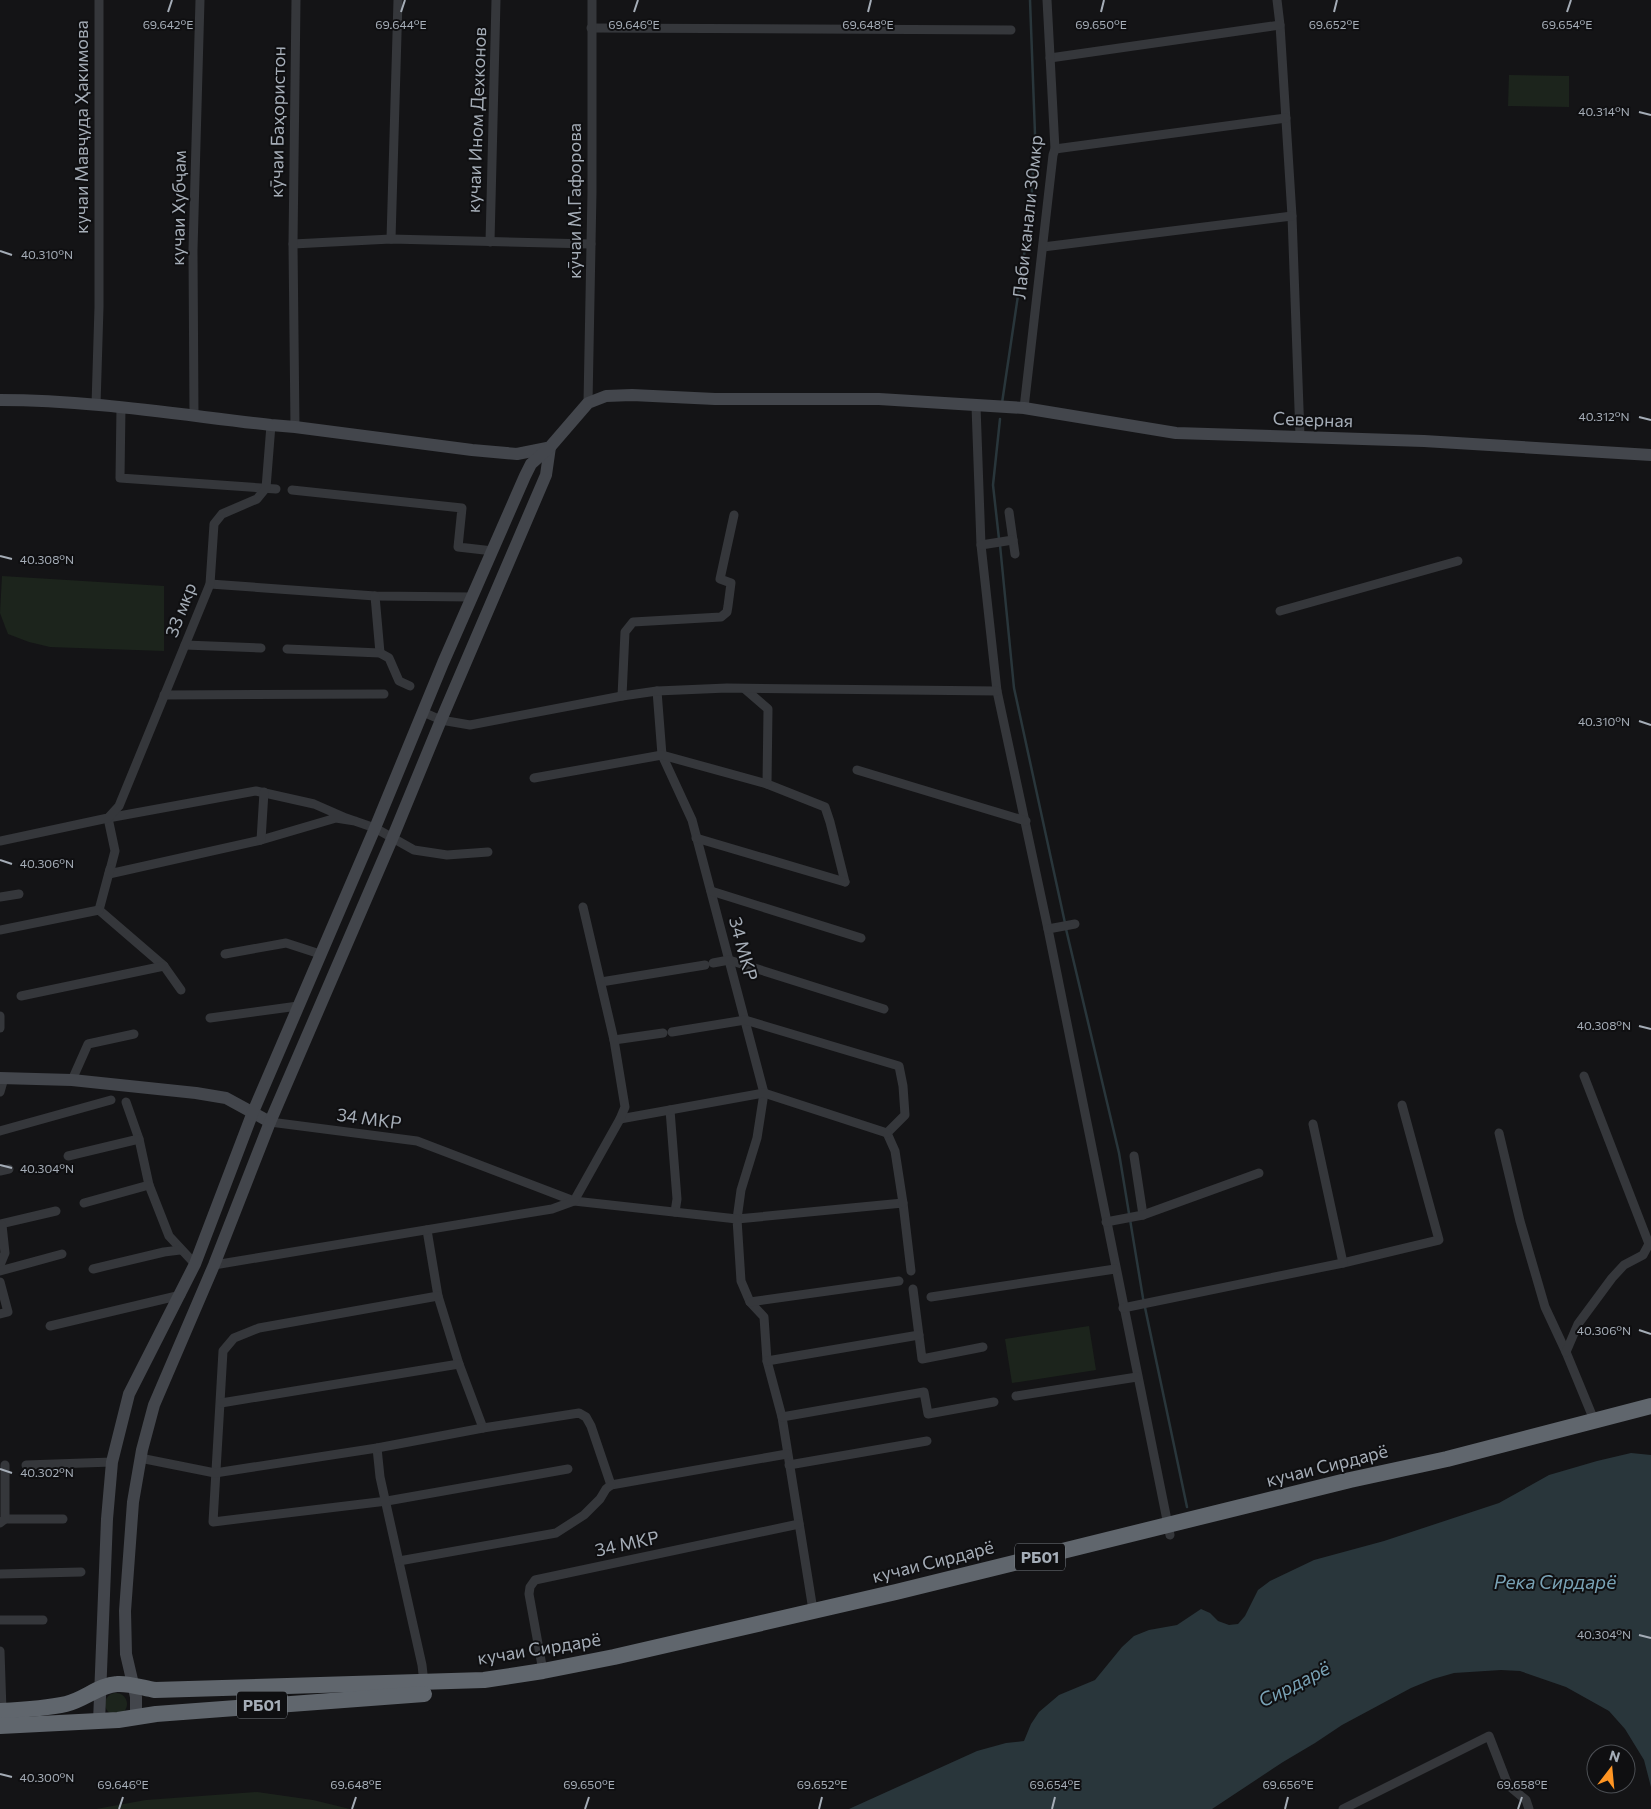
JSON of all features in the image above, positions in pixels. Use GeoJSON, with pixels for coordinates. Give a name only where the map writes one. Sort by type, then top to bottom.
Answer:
{"type":"FeatureCollection","features":[{"type":"Feature","properties":{"kind":"highway","name":"РБ01"},"geometry":{"type":"LineString","coordinates":[[1,1716],[65,1704],[116,1684],[127,1684],[155,1690],[425,1688],[545,1682],[633,1663],[1168,1530],[1336,1492],[1595,1424],[1651,1406]]}},
{"type":"Feature","properties":{"kind":"highway","name":"РБ01"},"geometry":{"type":"LineString","coordinates":[[1595,1424],[1651,1414]]}},
{"type":"Feature","properties":{"kind":"highway","name":"кучаи Сирдарё"},"geometry":{"type":"LineString","coordinates":[[425,1688],[544,1671],[623,1655],[1168,1530]]}},
{"type":"Feature","properties":{"kind":"highway","name":"РБ01"},"geometry":{"type":"LineString","coordinates":[[1,1716],[99,1722],[166,1713],[425,1688]]}},
{"type":"Feature","properties":{"kind":"main road","name":"Северная"},"geometry":{"type":"LineString","coordinates":[[588,403],[606,396],[632,394],[715,399],[879,399],[1024,408],[1176,433],[1300,436],[1651,455]]}},
{"type":"Feature","properties":{"kind":"main road"},"geometry":{"type":"LineString","coordinates":[[0,400],[42,400],[96,404],[271,425],[295,426],[472,450],[517,454],[550,447]]}},
{"type":"Feature","properties":{"kind":"main road"},"geometry":{"type":"LineString","coordinates":[[99,1722],[107,1519],[112,1462],[129,1394],[181,1295],[195,1264],[253,1112],[472,597],[531,464],[550,447],[588,403]]}},
{"type":"Feature","properties":{"kind":"main road"},"geometry":{"type":"LineString","coordinates":[[133,1718],[136,1703],[126,1654],[125,1611],[133,1502],[140,1458],[154,1405],[214,1266],[270,1122],[528,519],[546,475],[550,447]]}},
{"type":"Feature","properties":{"kind":"main road"},"geometry":{"type":"LineString","coordinates":[[517,454],[526,468],[526,476]]}},
{"type":"Feature","properties":{"kind":"main road"},"geometry":{"type":"LineString","coordinates":[[510,511],[528,519]]}},
{"type":"Feature","properties":{"kind":"main road"},"geometry":{"type":"LineString","coordinates":[[2,1078],[72,1080],[196,1093],[226,1098],[270,1122]]}},
{"type":"Feature","properties":{"kind":"street","name":"кучаи Мавҷуда Ҳакимова"},"geometry":{"type":"LineString","coordinates":[[96,404],[99,307],[99,0]]}},
{"type":"Feature","properties":{"kind":"street","name":"кучаи Хубҷам"},"geometry":{"type":"LineString","coordinates":[[194,416],[193,250],[200,0]]}},
{"type":"Feature","properties":{"kind":"street","name":"кӯчаи Баҳористон"},"geometry":{"type":"LineString","coordinates":[[295,426],[293,244],[296,0]]}},
{"type":"Feature","properties":{"kind":"street"},"geometry":{"type":"LineString","coordinates":[[391,240],[398,0]]}},
{"type":"Feature","properties":{"kind":"street","name":"кучаи Ином Дехконов"},"geometry":{"type":"LineString","coordinates":[[490,242],[496,0]]}},
{"type":"Feature","properties":{"kind":"street","name":"кӯчаи М.Гафорова"},"geometry":{"type":"LineString","coordinates":[[588,403],[592,0]]}},
{"type":"Feature","properties":{"kind":"street","name":"Лаби канали 30мкр"},"geometry":{"type":"LineString","coordinates":[[1024,408],[1055,149],[1047,0]]}},
{"type":"Feature","properties":{"kind":"street"},"geometry":{"type":"LineString","coordinates":[[1276,0],[1280,25],[1292,216],[1300,436]]}},
{"type":"Feature","properties":{"kind":"street"},"geometry":{"type":"LineString","coordinates":[[1050,58],[1280,25]]}},
{"type":"Feature","properties":{"kind":"street"},"geometry":{"type":"LineString","coordinates":[[591,28],[1011,30]]}},
{"type":"Feature","properties":{"kind":"street"},"geometry":{"type":"LineString","coordinates":[[1055,149],[1286,118]]}},
{"type":"Feature","properties":{"kind":"street"},"geometry":{"type":"LineString","coordinates":[[1043,247],[1292,216]]}},
{"type":"Feature","properties":{"kind":"street"},"geometry":{"type":"LineString","coordinates":[[293,244],[391,240],[591,244]]}},
{"type":"Feature","properties":{"kind":"street"},"geometry":{"type":"LineString","coordinates":[[976,406],[981,545],[997,691],[1048,929],[1168,1530]]}},
{"type":"Feature","properties":{"kind":"street"},"geometry":{"type":"LineString","coordinates":[[121,407],[120,478],[276,489]]}},
{"type":"Feature","properties":{"kind":"street"},"geometry":{"type":"LineString","coordinates":[[266,488],[271,425]]}},
{"type":"Feature","properties":{"kind":"street","name":"33 мкр"},"geometry":{"type":"LineString","coordinates":[[108,818],[119,806],[210,584],[214,524],[222,514],[257,499],[266,488]]}},
{"type":"Feature","properties":{"kind":"street"},"geometry":{"type":"LineString","coordinates":[[292,490],[462,508],[458,547],[493,551]]}},
{"type":"Feature","properties":{"kind":"street"},"geometry":{"type":"LineString","coordinates":[[1004,542],[1009,512]]}},
{"type":"Feature","properties":{"kind":"street"},"geometry":{"type":"LineString","coordinates":[[622,696],[625,632],[633,622],[721,617],[726,612],[731,583],[720,579],[734,515]]}},
{"type":"Feature","properties":{"kind":"street"},"geometry":{"type":"LineString","coordinates":[[981,545],[1004,542]]}},
{"type":"Feature","properties":{"kind":"street"},"geometry":{"type":"LineString","coordinates":[[1004,542],[1015,554]]}},
{"type":"Feature","properties":{"kind":"street"},"geometry":{"type":"LineString","coordinates":[[1280,610],[1458,561]]}},
{"type":"Feature","properties":{"kind":"street"},"geometry":{"type":"LineString","coordinates":[[210,584],[375,596],[472,597]]}},
{"type":"Feature","properties":{"kind":"street"},"geometry":{"type":"LineString","coordinates":[[375,596],[380,653]]}},
{"type":"Feature","properties":{"kind":"street"},"geometry":{"type":"LineString","coordinates":[[185,645],[262,648]]}},
{"type":"Feature","properties":{"kind":"street"},"geometry":{"type":"LineString","coordinates":[[287,649],[380,653],[389,658],[398,681],[410,686]]}},
{"type":"Feature","properties":{"kind":"street"},"geometry":{"type":"LineString","coordinates":[[423,712],[441,720],[470,725],[657,691],[745,689],[997,691]]}},
{"type":"Feature","properties":{"kind":"street"},"geometry":{"type":"LineString","coordinates":[[745,689],[768,709],[767,784]]}},
{"type":"Feature","properties":{"kind":"street","name":"34 МКР"},"geometry":{"type":"LineString","coordinates":[[657,691],[662,755],[692,820],[764,1093]]}},
{"type":"Feature","properties":{"kind":"street"},"geometry":{"type":"LineString","coordinates":[[164,694],[384,694]]}},
{"type":"Feature","properties":{"kind":"street"},"geometry":{"type":"LineString","coordinates":[[534,778],[662,755],[767,784],[825,807],[845,882],[696,838]]}},
{"type":"Feature","properties":{"kind":"street"},"geometry":{"type":"LineString","coordinates":[[857,770],[1026,822]]}},
{"type":"Feature","properties":{"kind":"street"},"geometry":{"type":"LineString","coordinates":[[0,841],[108,818],[256,791],[314,804],[375,828],[414,850],[447,855],[488,852]]}},
{"type":"Feature","properties":{"kind":"street"},"geometry":{"type":"LineString","coordinates":[[261,840],[264,792]]}},
{"type":"Feature","properties":{"kind":"street"},"geometry":{"type":"LineString","coordinates":[[99,910],[115,851],[108,818]]}},
{"type":"Feature","properties":{"kind":"street"},"geometry":{"type":"LineString","coordinates":[[109,874],[261,840],[336,818],[355,821]]}},
{"type":"Feature","properties":{"kind":"street"},"geometry":{"type":"LineString","coordinates":[[711,890],[861,938]]}},
{"type":"Feature","properties":{"kind":"street"},"geometry":{"type":"LineString","coordinates":[[0,897],[19,894]]}},
{"type":"Feature","properties":{"kind":"street"},"geometry":{"type":"LineString","coordinates":[[574,1201],[625,1107],[614,1040],[583,907]]}},
{"type":"Feature","properties":{"kind":"street"},"geometry":{"type":"LineString","coordinates":[[0,930],[99,910]]}},
{"type":"Feature","properties":{"kind":"street"},"geometry":{"type":"LineString","coordinates":[[99,910],[164,966],[180,990]]}},
{"type":"Feature","properties":{"kind":"street"},"geometry":{"type":"LineString","coordinates":[[1048,929],[1075,924]]}},
{"type":"Feature","properties":{"kind":"street"},"geometry":{"type":"LineString","coordinates":[[225,954],[286,943],[320,954]]}},
{"type":"Feature","properties":{"kind":"street"},"geometry":{"type":"LineString","coordinates":[[601,982],[729,960],[884,1009]]}},
{"type":"Feature","properties":{"kind":"street"},"geometry":{"type":"LineString","coordinates":[[22,996],[164,966]]}},
{"type":"Feature","properties":{"kind":"street"},"geometry":{"type":"LineString","coordinates":[[210,1018],[298,1006]]}},
{"type":"Feature","properties":{"kind":"street"},"geometry":{"type":"LineString","coordinates":[[0,1016],[0,1028]]}},
{"type":"Feature","properties":{"kind":"street"},"geometry":{"type":"LineString","coordinates":[[614,1040],[745,1020],[899,1066],[903,1086],[905,1115],[887,1133]]}},
{"type":"Feature","properties":{"kind":"street"},"geometry":{"type":"LineString","coordinates":[[72,1080],[88,1044],[134,1034]]}},
{"type":"Feature","properties":{"kind":"street"},"geometry":{"type":"LineString","coordinates":[[1566,1352],[1578,1324],[1612,1278],[1624,1265],[1643,1255],[1649,1244],[1584,1076]]}},
{"type":"Feature","properties":{"kind":"street"},"geometry":{"type":"LineString","coordinates":[[0,1092],[2,1078]]}},
{"type":"Feature","properties":{"kind":"street"},"geometry":{"type":"LineString","coordinates":[[620,1119],[764,1093],[887,1133],[895,1151],[904,1203],[911,1270]]}},
{"type":"Feature","properties":{"kind":"street"},"geometry":{"type":"LineString","coordinates":[[764,1093],[757,1138],[741,1190],[737,1219],[740,1281],[750,1302],[764,1317],[766,1361],[782,1417],[813,1610]]}},
{"type":"Feature","properties":{"kind":"street"},"geometry":{"type":"LineString","coordinates":[[0,1131],[111,1100]]}},
{"type":"Feature","properties":{"kind":"street"},"geometry":{"type":"LineString","coordinates":[[126,1102],[139,1139],[149,1185],[169,1236],[195,1264]]}},
{"type":"Feature","properties":{"kind":"street"},"geometry":{"type":"LineString","coordinates":[[1123,1308],[1343,1263],[1439,1240],[1402,1105]]}},
{"type":"Feature","properties":{"kind":"street"},"geometry":{"type":"LineString","coordinates":[[670,1110],[676,1212]]}},
{"type":"Feature","properties":{"kind":"street","name":"34 МКР"},"geometry":{"type":"LineString","coordinates":[[270,1122],[418,1141],[574,1201],[737,1219],[904,1203]]}},
{"type":"Feature","properties":{"kind":"street"},"geometry":{"type":"LineString","coordinates":[[1313,1124],[1343,1263]]}},
{"type":"Feature","properties":{"kind":"street"},"geometry":{"type":"LineString","coordinates":[[1499,1133],[1520,1221],[1545,1307],[1566,1352],[1595,1424]]}},
{"type":"Feature","properties":{"kind":"street"},"geometry":{"type":"LineString","coordinates":[[68,1156],[139,1139]]}},
{"type":"Feature","properties":{"kind":"street"},"geometry":{"type":"LineString","coordinates":[[1134,1156],[1143,1215]]}},
{"type":"Feature","properties":{"kind":"street"},"geometry":{"type":"LineString","coordinates":[[1106,1222],[1143,1215],[1259,1173]]}},
{"type":"Feature","properties":{"kind":"street"},"geometry":{"type":"LineString","coordinates":[[84,1203],[149,1185]]}},
{"type":"Feature","properties":{"kind":"street","name":"34 МКР"},"geometry":{"type":"LineString","coordinates":[[214,1266],[552,1209],[574,1201]]}},
{"type":"Feature","properties":{"kind":"street"},"geometry":{"type":"LineString","coordinates":[[0,1265],[5,1253],[1,1224],[56,1211]]}},
{"type":"Feature","properties":{"kind":"street"},"geometry":{"type":"LineString","coordinates":[[427,1230],[438,1296],[459,1364],[483,1428]]}},
{"type":"Feature","properties":{"kind":"street"},"geometry":{"type":"LineString","coordinates":[[93,1269],[180,1250]]}},
{"type":"Feature","properties":{"kind":"street"},"geometry":{"type":"LineString","coordinates":[[0,1271],[62,1254]]}},
{"type":"Feature","properties":{"kind":"street"},"geometry":{"type":"LineString","coordinates":[[931,1297],[1116,1269]]}},
{"type":"Feature","properties":{"kind":"street"},"geometry":{"type":"LineString","coordinates":[[750,1302],[900,1281]]}},
{"type":"Feature","properties":{"kind":"street"},"geometry":{"type":"LineString","coordinates":[[0,1282],[8,1312],[0,1314]]}},
{"type":"Feature","properties":{"kind":"street"},"geometry":{"type":"LineString","coordinates":[[913,1289],[922,1359],[983,1347]]}},
{"type":"Feature","properties":{"kind":"street"},"geometry":{"type":"LineString","coordinates":[[50,1326],[181,1295]]}},
{"type":"Feature","properties":{"kind":"street"},"geometry":{"type":"LineString","coordinates":[[438,1296],[260,1328],[234,1338],[223,1350],[212,1522],[387,1501],[568,1469]]}},
{"type":"Feature","properties":{"kind":"street"},"geometry":{"type":"LineString","coordinates":[[766,1361],[919,1335]]}},
{"type":"Feature","properties":{"kind":"street"},"geometry":{"type":"LineString","coordinates":[[221,1403],[459,1364]]}},
{"type":"Feature","properties":{"kind":"street"},"geometry":{"type":"LineString","coordinates":[[1016,1396],[1137,1377]]}},
{"type":"Feature","properties":{"kind":"street"},"geometry":{"type":"LineString","coordinates":[[782,1417],[924,1392],[928,1414],[994,1402]]}},
{"type":"Feature","properties":{"kind":"street"},"geometry":{"type":"LineString","coordinates":[[140,1458],[215,1473],[377,1448],[483,1428],[579,1413],[586,1417],[591,1426],[611,1485]]}},
{"type":"Feature","properties":{"kind":"street"},"geometry":{"type":"LineString","coordinates":[[789,1465],[927,1441]]}},
{"type":"Feature","properties":{"kind":"street"},"geometry":{"type":"LineString","coordinates":[[377,1448],[380,1477],[387,1501],[425,1688]]}},
{"type":"Feature","properties":{"kind":"street"},"geometry":{"type":"LineString","coordinates":[[399,1561],[556,1533],[584,1515],[611,1485],[787,1454]]}},
{"type":"Feature","properties":{"kind":"street"},"geometry":{"type":"LineString","coordinates":[[26,1465],[112,1462]]}},
{"type":"Feature","properties":{"kind":"street"},"geometry":{"type":"LineString","coordinates":[[5,1465],[2,1485],[2,1521],[62,1519]]}},
{"type":"Feature","properties":{"kind":"street","name":"34 МКР"},"geometry":{"type":"LineString","coordinates":[[544,1671],[529,1594],[530,1587],[535,1580],[799,1524]]}},
{"type":"Feature","properties":{"kind":"street"},"geometry":{"type":"LineString","coordinates":[[0,1574],[81,1572]]}},
{"type":"Feature","properties":{"kind":"street"},"geometry":{"type":"LineString","coordinates":[[0,1620],[43,1620]]}},
{"type":"Feature","properties":{"kind":"street"},"geometry":{"type":"LineString","coordinates":[[0,1651],[1,1716]]}},
{"type":"Feature","properties":{"kind":"street"},"geometry":{"type":"LineString","coordinates":[[1343,1809],[1355,1806],[1489,1736],[1508,1785],[1526,1800],[1529,1809]]}},
{"type":"Feature","properties":{"kind":"shaded area"},"geometry":{"type":"Polygon","coordinates":[[[1509,75],[1569,76],[1569,107],[1508,106],[1509,75]]]}},
{"type":"Feature","properties":{"kind":"shaded area"},"geometry":{"type":"Polygon","coordinates":[[[2,576],[164,586],[164,651],[50,647],[8,634],[0,613],[2,576]]]}},
{"type":"Feature","properties":{"kind":"shaded area"},"geometry":{"type":"Polygon","coordinates":[[[1089,1326],[1096,1370],[1012,1383],[1005,1339],[1089,1326]]]}},
{"type":"Feature","properties":{"kind":"shaded area"},"geometry":{"type":"Polygon","coordinates":[[[116,1693],[124,1696],[127,1704],[124,1712],[116,1715],[108,1712],[105,1704],[108,1696],[116,1693]]]}},
{"type":"Feature","properties":{"kind":"shaded area"},"geometry":{"type":"Polygon","coordinates":[[[257,1792],[313,1800],[350,1809],[96,1809],[146,1800],[257,1792]]]}},
{"type":"Feature","properties":{"kind":"water","name":"Река Сирдарё"},"geometry":{"type":"Polygon","coordinates":[[[1631,1453],[1651,1455],[1651,1787],[1644,1760],[1636,1744],[1609,1711],[1566,1687],[1520,1671],[1501,1670],[1454,1673],[1411,1688],[1342,1725],[1212,1809],[849,1809],[977,1751],[1006,1743],[1024,1741],[1031,1724],[1039,1712],[1059,1695],[1095,1680],[1122,1647],[1134,1636],[1149,1630],[1177,1625],[1201,1609],[1210,1613],[1218,1621],[1229,1625],[1238,1624],[1245,1616],[1258,1590],[1270,1581],[1314,1560],[1384,1541],[1499,1503],[1549,1475],[1631,1453]]]}},
{"type":"Feature","properties":{"kind":"waterway"},"geometry":{"type":"LineString","coordinates":[[1002,403],[1031,208],[1035,134],[1030,0]]}},
{"type":"Feature","properties":{"kind":"waterway"},"geometry":{"type":"LineString","coordinates":[[999,539],[993,485],[1000,419]]}},
{"type":"Feature","properties":{"kind":"waterway"},"geometry":{"type":"LineString","coordinates":[[1000,545],[1014,688],[1065,923]]}},
{"type":"Feature","properties":{"kind":"waterway"},"geometry":{"type":"LineString","coordinates":[[1066,929],[1119,1153],[1143,1298],[1187,1507]]}},
{"type":"Feature","properties":{"kind":"water label","name":"Сирдарё"},"geometry":{"type":"Point","coordinates":[1294,1684]}}]}
